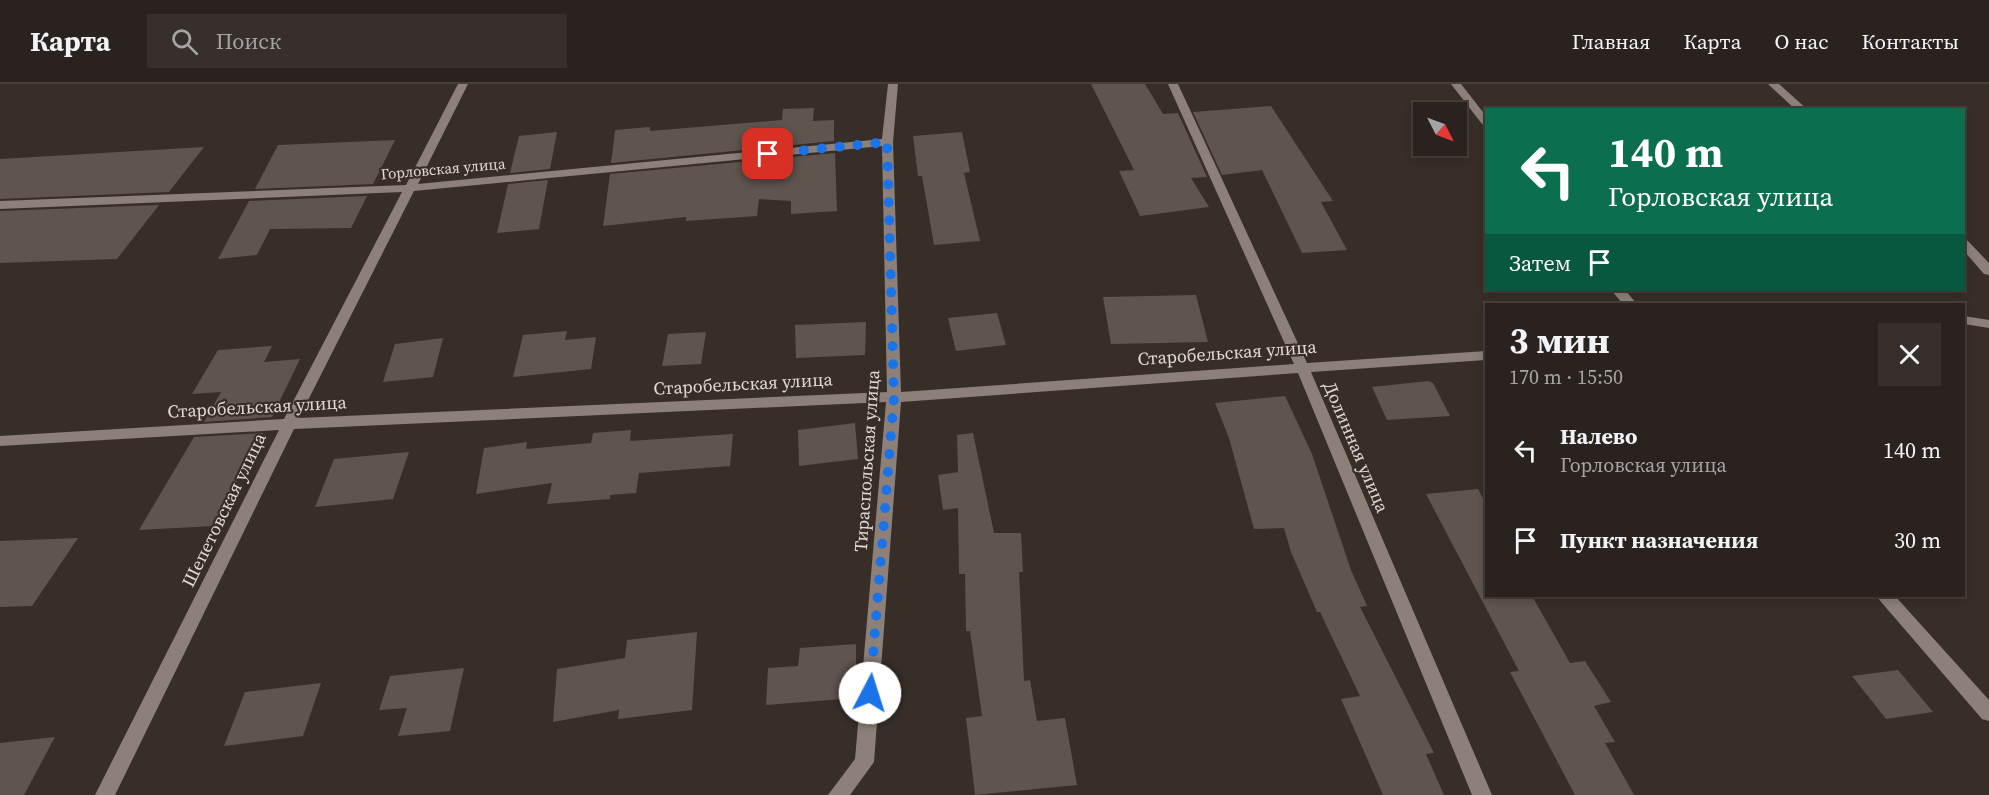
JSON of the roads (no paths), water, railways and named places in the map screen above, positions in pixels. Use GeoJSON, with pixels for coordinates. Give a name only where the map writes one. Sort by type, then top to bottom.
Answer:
{"type":"FeatureCollection","features":[{"type":"Feature","properties":{"kind":"street","name":"Шепетовская улица"},"geometry":{"type":"LineString","coordinates":[[105,795],[289,424],[463,84]]}},
{"type":"Feature","properties":{"kind":"street","name":"Тираспольская улица"},"geometry":{"type":"LineString","coordinates":[[838,795],[864,762],[894,397],[887,142],[893,84]]}},
{"type":"Feature","properties":{"kind":"street","name":"Долинная улица"},"geometry":{"type":"LineString","coordinates":[[1173,84],[1302,367],[1482,795]]}},
{"type":"Feature","properties":{"kind":"street"},"geometry":{"type":"LineString","coordinates":[[1456,84],[1485,121]]}},
{"type":"Feature","properties":{"kind":"street"},"geometry":{"type":"LineString","coordinates":[[1773,84],[1801,108]]}},
{"type":"Feature","properties":{"kind":"street","name":"Горловская улица"},"geometry":{"type":"LineString","coordinates":[[0,205],[410,188],[887,142]]}},
{"type":"Feature","properties":{"kind":"street"},"geometry":{"type":"LineString","coordinates":[[1965,245],[1989,271]]}},
{"type":"Feature","properties":{"kind":"street"},"geometry":{"type":"LineString","coordinates":[[1619,291],[1629,303]]}},
{"type":"Feature","properties":{"kind":"street"},"geometry":{"type":"LineString","coordinates":[[1965,320],[1989,324]]}},
{"type":"Feature","properties":{"kind":"street","name":"Старобельская улица"},"geometry":{"type":"LineString","coordinates":[[0,441],[289,424],[894,397],[1485,355]]}},
{"type":"Feature","properties":{"kind":"street"},"geometry":{"type":"LineString","coordinates":[[1886,597],[1989,713]]}}]}
